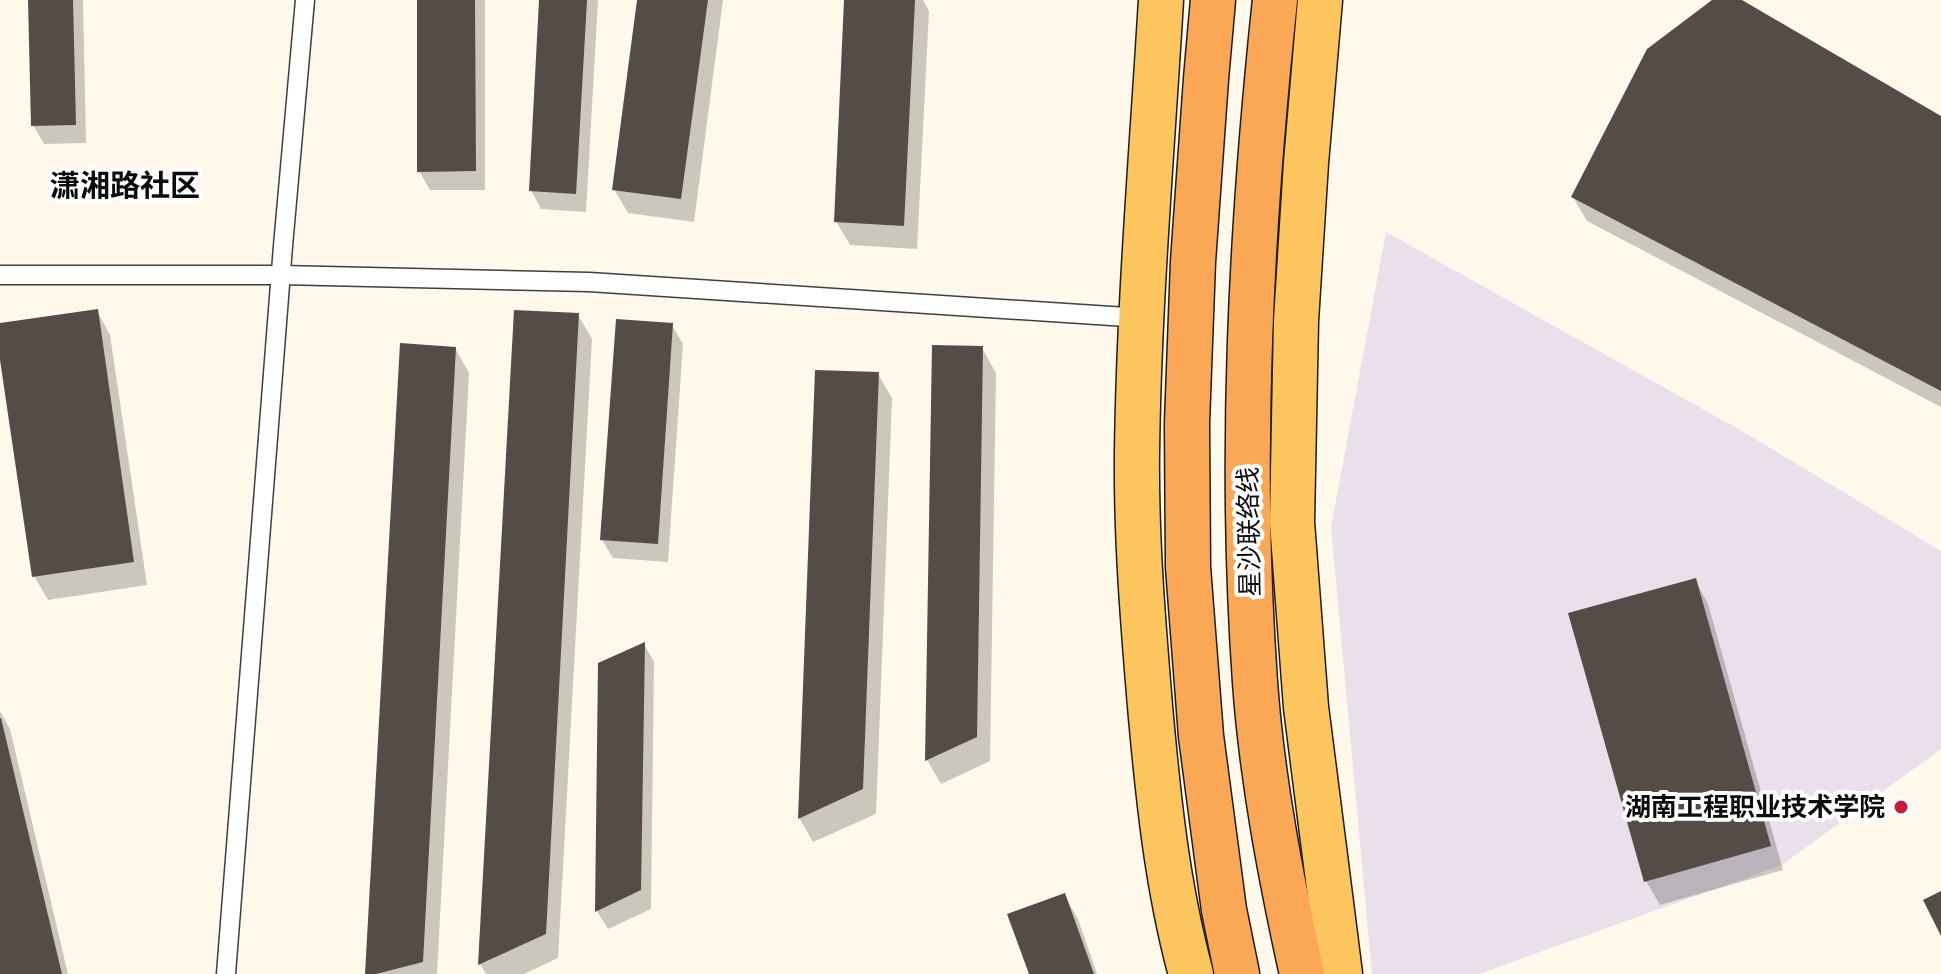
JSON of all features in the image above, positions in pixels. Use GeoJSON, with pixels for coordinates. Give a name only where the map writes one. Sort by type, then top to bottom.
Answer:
{"type":"FeatureCollection","features":[{"type":"Feature","properties":{"kind":"highway"},"geometry":{"type":"LineString","coordinates":[[1213,0],[1193,262],[1187,423],[1188,551],[1201,736],[1224,910],[1237,974]]}},
{"type":"Feature","properties":{"kind":"highway","name":"星沙联络线"},"geometry":{"type":"LineString","coordinates":[[1275,0],[1266,86],[1249,344],[1247,524],[1255,684],[1268,793],[1302,974]]}},
{"type":"Feature","properties":{"kind":"main road"},"geometry":{"type":"LineString","coordinates":[[1161,0],[1142,318],[1137,453],[1138,538],[1157,788],[1168,876],[1191,974]]}},
{"type":"Feature","properties":{"kind":"main road"},"geometry":{"type":"LineString","coordinates":[[1320,0],[1296,321],[1292,522],[1306,707],[1340,974]]}},
{"type":"Feature","properties":{"kind":"lane"},"geometry":{"type":"LineString","coordinates":[[226,974],[305,0]]}},
{"type":"Feature","properties":{"kind":"lane"},"geometry":{"type":"LineString","coordinates":[[0,275],[281,275],[589,282],[1142,318]]}},
{"type":"Feature","properties":{"kind":"shaded area"},"geometry":{"type":"Polygon","coordinates":[[[1386,232],[1742,431],[1941,551],[1941,749],[1782,865],[1479,974],[1372,974],[1331,527],[1386,232]]]}},
{"type":"Feature","properties":{"kind":"building"},"geometry":{"type":"Polygon","coordinates":[[[28,0],[73,0],[76,125],[31,126],[28,0]]]}},
{"type":"Feature","properties":{"kind":"building"},"geometry":{"type":"Polygon","coordinates":[[[417,0],[475,0],[476,171],[417,172],[417,0]]]}},
{"type":"Feature","properties":{"kind":"building"},"geometry":{"type":"Polygon","coordinates":[[[539,0],[587,0],[576,194],[529,191],[539,0]]]}},
{"type":"Feature","properties":{"kind":"building"},"geometry":{"type":"Polygon","coordinates":[[[637,0],[708,0],[681,199],[612,190],[637,0]]]}},
{"type":"Feature","properties":{"kind":"building"},"geometry":{"type":"Polygon","coordinates":[[[844,0],[915,0],[904,226],[834,222],[844,0]]]}},
{"type":"Feature","properties":{"kind":"building"},"geometry":{"type":"Polygon","coordinates":[[[1712,0],[1742,0],[1941,116],[1941,391],[1571,197],[1647,49],[1712,0]]]}},
{"type":"Feature","properties":{"kind":"building"},"geometry":{"type":"Polygon","coordinates":[[[98,309],[134,562],[32,577],[0,360],[0,323],[98,309]]]}},
{"type":"Feature","properties":{"kind":"building"},"geometry":{"type":"Polygon","coordinates":[[[514,310],[579,313],[546,934],[478,965],[514,310]]]}},
{"type":"Feature","properties":{"kind":"building"},"geometry":{"type":"Polygon","coordinates":[[[616,319],[673,323],[658,544],[600,540],[616,319]]]}},
{"type":"Feature","properties":{"kind":"building"},"geometry":{"type":"Polygon","coordinates":[[[400,343],[456,347],[423,962],[365,974],[400,343]]]}},
{"type":"Feature","properties":{"kind":"building"},"geometry":{"type":"Polygon","coordinates":[[[932,345],[983,346],[977,737],[925,761],[932,345]]]}},
{"type":"Feature","properties":{"kind":"building"},"geometry":{"type":"Polygon","coordinates":[[[815,370],[879,372],[863,789],[798,819],[815,370]]]}},
{"type":"Feature","properties":{"kind":"building"},"geometry":{"type":"Polygon","coordinates":[[[1696,578],[1771,846],[1644,882],[1568,613],[1696,578]]]}},
{"type":"Feature","properties":{"kind":"building"},"geometry":{"type":"Polygon","coordinates":[[[645,642],[641,890],[595,912],[598,663],[645,642]]]}},
{"type":"Feature","properties":{"kind":"building"},"geometry":{"type":"Polygon","coordinates":[[[1,718],[62,974],[0,974],[1,718]]]}},
{"type":"Feature","properties":{"kind":"building"},"geometry":{"type":"Polygon","coordinates":[[[1941,891],[1941,936],[1923,900],[1941,891]]]}},
{"type":"Feature","properties":{"kind":"building"},"geometry":{"type":"Polygon","coordinates":[[[1065,893],[1094,974],[1029,974],[1007,914],[1065,893]]]}},
{"type":"Feature","properties":{"kind":"place","name":"湖南工程职业技术学院"},"geometry":{"type":"Point","coordinates":[1901,807]}},
{"type":"Feature","properties":{"kind":"district","name":"潇湘路社区"},"geometry":{"type":"Point","coordinates":[125,186]}}]}
